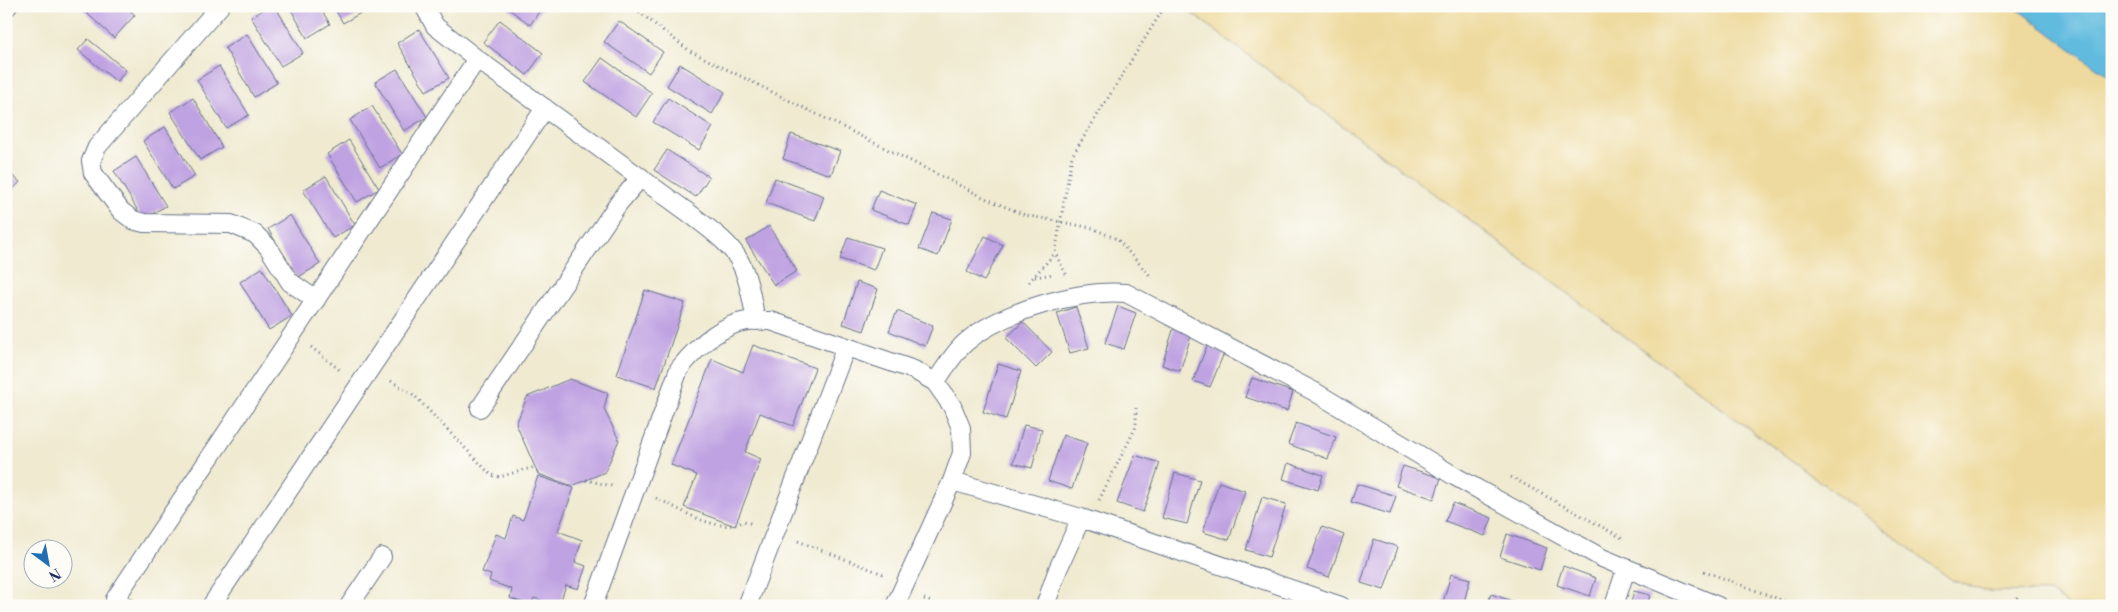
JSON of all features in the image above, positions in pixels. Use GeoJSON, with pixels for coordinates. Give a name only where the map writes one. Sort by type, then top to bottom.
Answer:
{"type":"FeatureCollection","features":[{"type":"Feature","properties":{"kind":"lane"},"geometry":{"type":"LineString","coordinates":[[220,6],[97,147],[91,161],[93,173],[121,211],[133,220],[144,223],[231,224],[242,227],[268,247],[290,282],[316,300]]}},
{"type":"Feature","properties":{"kind":"lane"},"geometry":{"type":"LineString","coordinates":[[424,6],[435,26],[720,238],[739,259],[748,283],[756,321]]}},
{"type":"Feature","properties":{"kind":"lane"},"geometry":{"type":"LineString","coordinates":[[120,602],[294,332],[478,59]]}},
{"type":"Feature","properties":{"kind":"lane"},"geometry":{"type":"LineString","coordinates":[[211,606],[545,108]]}},
{"type":"Feature","properties":{"kind":"lane"},"geometry":{"type":"LineString","coordinates":[[480,408],[618,204],[640,177]]}},
{"type":"Feature","properties":{"kind":"lane"},"geometry":{"type":"LineString","coordinates":[[935,382],[965,342],[984,330],[1018,314],[1071,297],[1108,291],[1126,293],[1315,392],[1456,477],[1602,558],[1718,606]]}},
{"type":"Feature","properties":{"kind":"lane"},"geometry":{"type":"LineString","coordinates":[[593,606],[679,369],[698,346],[724,329],[747,321],[771,321],[914,370],[935,382],[952,406],[961,428],[962,453],[952,481],[895,606]]}},
{"type":"Feature","properties":{"kind":"lane"},"geometry":{"type":"LineString","coordinates":[[747,606],[846,347]]}},
{"type":"Feature","properties":{"kind":"lane"},"geometry":{"type":"LineString","coordinates":[[952,481],[1085,520],[1341,606]]}},
{"type":"Feature","properties":{"kind":"lane"},"geometry":{"type":"LineString","coordinates":[[1045,606],[1058,569],[1085,520]]}},
{"type":"Feature","properties":{"kind":"lane"},"geometry":{"type":"LineString","coordinates":[[350,606],[382,557]]}},
{"type":"Feature","properties":{"kind":"lane"},"geometry":{"type":"LineString","coordinates":[[1614,606],[1626,569]]}},
{"type":"Feature","properties":{"kind":"path"},"geometry":{"type":"LineString","coordinates":[[1088,295],[1066,273],[1055,253],[1072,156],[1165,6]]}},
{"type":"Feature","properties":{"kind":"path"},"geometry":{"type":"LineString","coordinates":[[294,332],[341,371],[350,375],[366,375],[388,380],[414,395],[491,475],[500,477],[535,467]]}},
{"type":"Feature","properties":{"kind":"path"},"geometry":{"type":"LineString","coordinates":[[1085,520],[1136,427],[1136,408]]}},
{"type":"Feature","properties":{"kind":"path"},"geometry":{"type":"LineString","coordinates":[[2012,606],[2018,596]]}},
{"type":"Feature","properties":{"kind":"sand"},"geometry":{"type":"Polygon","coordinates":[[[1182,6],[2013,6],[2112,79],[2112,606],[2069,606],[2050,592],[1984,591],[1952,580],[1182,6]]]}},
{"type":"Feature","properties":{"kind":"water"},"geometry":{"type":"Polygon","coordinates":[[[2013,6],[2112,6],[2112,79],[2013,6]]]}},
{"type":"Feature","properties":{"kind":"building"},"geometry":{"type":"Polygon","coordinates":[[[79,6],[125,6],[135,15],[114,38],[79,6]]]}},
{"type":"Feature","properties":{"kind":"building"},"geometry":{"type":"Polygon","coordinates":[[[270,6],[275,6],[303,53],[281,66],[251,17],[270,6]]]}},
{"type":"Feature","properties":{"kind":"building"},"geometry":{"type":"Polygon","coordinates":[[[289,6],[319,6],[330,24],[307,38],[289,6]]]}},
{"type":"Feature","properties":{"kind":"building"},"geometry":{"type":"Polygon","coordinates":[[[333,6],[364,6],[366,10],[343,23],[333,6]]]}},
{"type":"Feature","properties":{"kind":"building"},"geometry":{"type":"Polygon","coordinates":[[[505,6],[543,6],[530,25],[505,6]]]}},
{"type":"Feature","properties":{"kind":"building"},"geometry":{"type":"Polygon","coordinates":[[[500,20],[543,53],[527,75],[483,42],[500,20]]]}},
{"type":"Feature","properties":{"kind":"building"},"geometry":{"type":"Polygon","coordinates":[[[619,21],[663,52],[649,73],[604,42],[619,21]]]}},
{"type":"Feature","properties":{"kind":"building"},"geometry":{"type":"Polygon","coordinates":[[[419,29],[449,78],[426,91],[397,43],[419,29]]]}},
{"type":"Feature","properties":{"kind":"building"},"geometry":{"type":"Polygon","coordinates":[[[247,34],[277,83],[254,97],[225,48],[247,34]]]}},
{"type":"Feature","properties":{"kind":"building"},"geometry":{"type":"Polygon","coordinates":[[[88,39],[126,70],[117,82],[78,50],[88,39]]]}},
{"type":"Feature","properties":{"kind":"building"},"geometry":{"type":"Polygon","coordinates":[[[602,58],[652,93],[636,117],[585,82],[602,58]]]}},
{"type":"Feature","properties":{"kind":"building"},"geometry":{"type":"Polygon","coordinates":[[[680,64],[725,92],[712,114],[667,86],[680,64]]]}},
{"type":"Feature","properties":{"kind":"building"},"geometry":{"type":"Polygon","coordinates":[[[219,66],[249,115],[226,128],[197,80],[219,66]]]}},
{"type":"Feature","properties":{"kind":"building"},"geometry":{"type":"Polygon","coordinates":[[[397,69],[427,117],[404,131],[375,82],[397,69]]]}},
{"type":"Feature","properties":{"kind":"building"},"geometry":{"type":"Polygon","coordinates":[[[193,98],[222,147],[200,160],[170,112],[193,98]]]}},
{"type":"Feature","properties":{"kind":"building"},"geometry":{"type":"Polygon","coordinates":[[[668,98],[713,127],[699,150],[653,122],[668,98]]]}},
{"type":"Feature","properties":{"kind":"building"},"geometry":{"type":"Polygon","coordinates":[[[372,106],[402,154],[380,168],[350,120],[372,106]]]}},
{"type":"Feature","properties":{"kind":"building"},"geometry":{"type":"Polygon","coordinates":[[[165,127],[195,176],[173,189],[143,141],[165,127]]]}},
{"type":"Feature","properties":{"kind":"building"},"geometry":{"type":"Polygon","coordinates":[[[791,134],[840,151],[831,175],[783,159],[791,134]]]}},
{"type":"Feature","properties":{"kind":"building"},"geometry":{"type":"Polygon","coordinates":[[[349,140],[379,189],[357,202],[327,154],[349,140]]]}},
{"type":"Feature","properties":{"kind":"building"},"geometry":{"type":"Polygon","coordinates":[[[667,150],[709,177],[696,197],[654,170],[667,150]]]}},
{"type":"Feature","properties":{"kind":"building"},"geometry":{"type":"Polygon","coordinates":[[[136,157],[166,206],[143,219],[114,171],[136,157]]]}},
{"type":"Feature","properties":{"kind":"building"},"geometry":{"type":"Polygon","coordinates":[[[6,170],[20,182],[6,197],[6,170]]]}},
{"type":"Feature","properties":{"kind":"building"},"geometry":{"type":"Polygon","coordinates":[[[326,176],[355,225],[333,238],[303,190],[326,176]]]}},
{"type":"Feature","properties":{"kind":"building"},"geometry":{"type":"Polygon","coordinates":[[[775,178],[824,196],[815,221],[766,203],[775,178]]]}},
{"type":"Feature","properties":{"kind":"building"},"geometry":{"type":"Polygon","coordinates":[[[879,190],[917,205],[909,225],[871,210],[879,190]]]}},
{"type":"Feature","properties":{"kind":"building"},"geometry":{"type":"Polygon","coordinates":[[[933,213],[952,219],[938,256],[919,249],[933,213]]]}},
{"type":"Feature","properties":{"kind":"building"},"geometry":{"type":"Polygon","coordinates":[[[290,215],[320,264],[297,278],[268,229],[290,215]]]}},
{"type":"Feature","properties":{"kind":"building"},"geometry":{"type":"Polygon","coordinates":[[[769,226],[797,271],[774,285],[746,241],[769,226]]]}},
{"type":"Feature","properties":{"kind":"building"},"geometry":{"type":"Polygon","coordinates":[[[985,236],[1003,245],[984,281],[967,272],[985,236]]]}},
{"type":"Feature","properties":{"kind":"building"},"geometry":{"type":"Polygon","coordinates":[[[848,237],[882,248],[874,270],[840,259],[848,237]]]}},
{"type":"Feature","properties":{"kind":"building"},"geometry":{"type":"Polygon","coordinates":[[[262,268],[292,316],[269,330],[240,282],[262,268]]]}},
{"type":"Feature","properties":{"kind":"building"},"geometry":{"type":"Polygon","coordinates":[[[857,282],[878,289],[864,331],[843,324],[857,282]]]}},
{"type":"Feature","properties":{"kind":"building"},"geometry":{"type":"Polygon","coordinates":[[[645,290],[685,303],[656,388],[617,375],[645,290]]]}},
{"type":"Feature","properties":{"kind":"building"},"geometry":{"type":"Polygon","coordinates":[[[1118,306],[1136,313],[1124,349],[1105,343],[1118,306]]]}},
{"type":"Feature","properties":{"kind":"building"},"geometry":{"type":"Polygon","coordinates":[[[1076,307],[1089,348],[1070,353],[1057,313],[1076,307]]]}},
{"type":"Feature","properties":{"kind":"building"},"geometry":{"type":"Polygon","coordinates":[[[897,311],[933,326],[925,346],[889,331],[897,311]]]}},
{"type":"Feature","properties":{"kind":"building"},"geometry":{"type":"Polygon","coordinates":[[[1023,322],[1052,352],[1036,368],[1006,338],[1023,322]]]}},
{"type":"Feature","properties":{"kind":"building"},"geometry":{"type":"Polygon","coordinates":[[[1174,327],[1192,333],[1180,371],[1162,365],[1174,327]]]}},
{"type":"Feature","properties":{"kind":"building"},"geometry":{"type":"Polygon","coordinates":[[[753,345],[815,368],[793,426],[760,413],[745,452],[761,459],[735,526],[684,507],[697,475],[671,465],[712,359],[743,372],[753,345]]]}},
{"type":"Feature","properties":{"kind":"building"},"geometry":{"type":"Polygon","coordinates":[[[1207,346],[1224,353],[1210,387],[1193,381],[1207,346]]]}},
{"type":"Feature","properties":{"kind":"building"},"geometry":{"type":"Polygon","coordinates":[[[998,364],[1021,371],[1006,419],[983,412],[998,364]]]}},
{"type":"Feature","properties":{"kind":"building"},"geometry":{"type":"Polygon","coordinates":[[[1252,378],[1293,392],[1287,411],[1245,397],[1252,378]]]}},
{"type":"Feature","properties":{"kind":"building"},"geometry":{"type":"Polygon","coordinates":[[[570,379],[608,393],[604,409],[619,440],[605,472],[572,486],[538,474],[516,424],[527,397],[570,379]]]}},
{"type":"Feature","properties":{"kind":"building"},"geometry":{"type":"Polygon","coordinates":[[[1296,423],[1336,437],[1328,459],[1288,444],[1296,423]]]}},
{"type":"Feature","properties":{"kind":"building"},"geometry":{"type":"Polygon","coordinates":[[[1024,425],[1042,429],[1032,468],[1013,463],[1024,425]]]}},
{"type":"Feature","properties":{"kind":"building"},"geometry":{"type":"Polygon","coordinates":[[[1063,435],[1087,443],[1072,489],[1048,481],[1063,435]]]}},
{"type":"Feature","properties":{"kind":"building"},"geometry":{"type":"Polygon","coordinates":[[[1135,455],[1160,463],[1143,512],[1117,503],[1135,455]]]}},
{"type":"Feature","properties":{"kind":"building"},"geometry":{"type":"Polygon","coordinates":[[[1288,463],[1323,475],[1318,490],[1283,479],[1288,463]]]}},
{"type":"Feature","properties":{"kind":"building"},"geometry":{"type":"Polygon","coordinates":[[[1403,466],[1441,478],[1434,499],[1396,486],[1403,466]]]}},
{"type":"Feature","properties":{"kind":"building"},"geometry":{"type":"Polygon","coordinates":[[[1175,473],[1200,480],[1187,524],[1162,518],[1175,473]]]}},
{"type":"Feature","properties":{"kind":"building"},"geometry":{"type":"Polygon","coordinates":[[[538,476],[574,488],[558,531],[582,540],[575,562],[586,566],[578,589],[566,585],[559,606],[534,598],[531,606],[510,598],[512,589],[489,581],[491,575],[482,572],[496,534],[506,538],[513,516],[523,520],[538,476]]]}},
{"type":"Feature","properties":{"kind":"building"},"geometry":{"type":"Polygon","coordinates":[[[1219,482],[1245,491],[1229,540],[1203,532],[1219,482]]]}},
{"type":"Feature","properties":{"kind":"building"},"geometry":{"type":"Polygon","coordinates":[[[1357,484],[1396,496],[1390,514],[1351,502],[1357,484]]]}},
{"type":"Feature","properties":{"kind":"building"},"geometry":{"type":"Polygon","coordinates":[[[1262,497],[1286,504],[1269,557],[1246,550],[1262,497]]]}},
{"type":"Feature","properties":{"kind":"building"},"geometry":{"type":"Polygon","coordinates":[[[1453,503],[1492,518],[1485,536],[1445,521],[1453,503]]]}},
{"type":"Feature","properties":{"kind":"building"},"geometry":{"type":"Polygon","coordinates":[[[1322,527],[1344,535],[1329,577],[1307,569],[1322,527]]]}},
{"type":"Feature","properties":{"kind":"building"},"geometry":{"type":"Polygon","coordinates":[[[1507,534],[1547,548],[1540,570],[1500,557],[1507,534]]]}},
{"type":"Feature","properties":{"kind":"building"},"geometry":{"type":"Polygon","coordinates":[[[1374,539],[1398,547],[1384,590],[1361,583],[1374,539]]]}},
{"type":"Feature","properties":{"kind":"building"},"geometry":{"type":"Polygon","coordinates":[[[1563,566],[1596,578],[1590,596],[1557,585],[1563,566]]]}},
{"type":"Feature","properties":{"kind":"building"},"geometry":{"type":"Polygon","coordinates":[[[1451,574],[1470,579],[1463,606],[1442,606],[1451,574]]]}},
{"type":"Feature","properties":{"kind":"building"},"geometry":{"type":"Polygon","coordinates":[[[1634,591],[1650,595],[1647,606],[1630,606],[1634,591]]]}},
{"type":"Feature","properties":{"kind":"building"},"geometry":{"type":"Polygon","coordinates":[[[1491,594],[1525,605],[1487,606],[1491,594]]]}}]}
